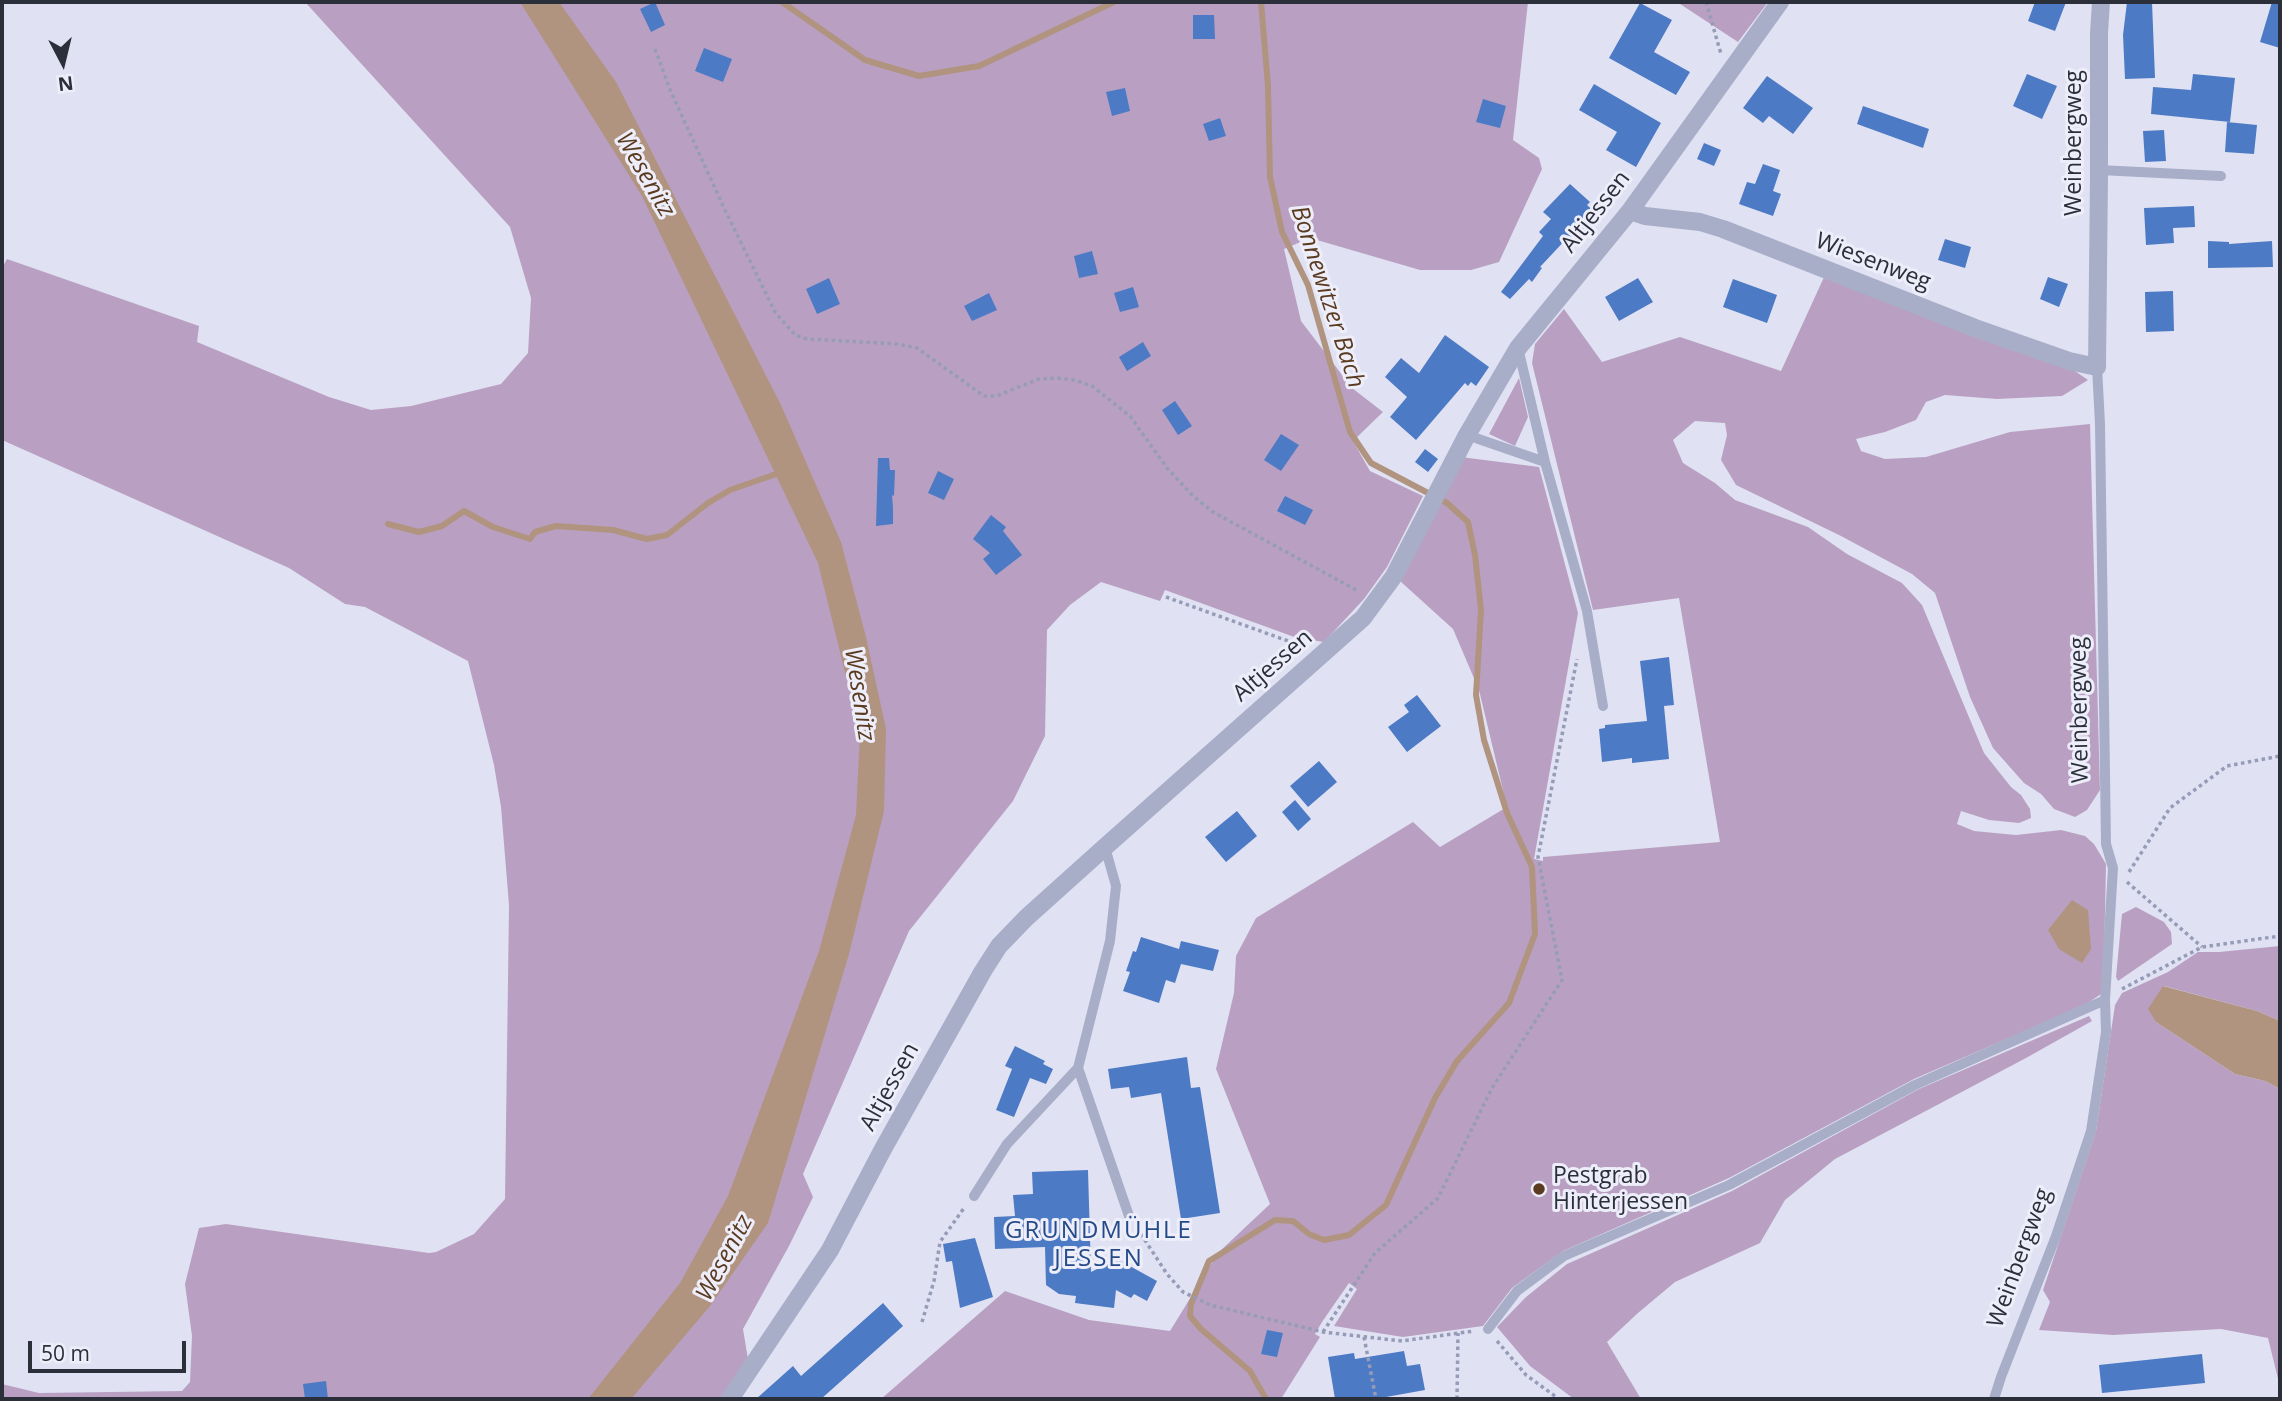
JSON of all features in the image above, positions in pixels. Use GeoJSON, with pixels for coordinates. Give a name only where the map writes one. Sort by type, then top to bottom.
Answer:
{"type":"FeatureCollection","features":[{"type":"Feature","properties":{"kind":"street","name":"Altjessen"},"geometry":{"type":"LineString","coordinates":[[730,1399],[830,1250],[883,1150],[999,946],[1026,918],[1363,618],[1394,576],[1467,435],[1518,348],[1630,211],[1780,2]]}},
{"type":"Feature","properties":{"kind":"street","name":"Weinbergweg"},"geometry":{"type":"LineString","coordinates":[[2097,367],[2101,2]]}},
{"type":"Feature","properties":{"kind":"street","name":"Wiesenweg"},"geometry":{"type":"LineString","coordinates":[[1630,211],[1645,216],[1700,222],[1723,229],[1975,328],[2097,367]]}},
{"type":"Feature","properties":{"kind":"lane"},"geometry":{"type":"LineString","coordinates":[[2099,170],[2221,176]]}},
{"type":"Feature","properties":{"kind":"lane"},"geometry":{"type":"LineString","coordinates":[[1518,348],[1545,462],[1587,611],[1603,706]]}},
{"type":"Feature","properties":{"kind":"lane","name":"Weinbergweg"},"geometry":{"type":"LineString","coordinates":[[1994,1399],[2056,1236],[2091,1131],[2106,1032],[2105,1000],[2113,868],[2106,844],[2097,367]]}},
{"type":"Feature","properties":{"kind":"lane"},"geometry":{"type":"LineString","coordinates":[[1467,435],[1545,462]]}},
{"type":"Feature","properties":{"kind":"lane"},"geometry":{"type":"LineString","coordinates":[[974,1196],[1007,1144],[1078,1069],[1111,927],[1116,886],[1105,847]]}},
{"type":"Feature","properties":{"kind":"lane"},"geometry":{"type":"LineString","coordinates":[[1488,1329],[1517,1291],[1564,1256],[1729,1185],[1915,1085],[2105,1000]]}},
{"type":"Feature","properties":{"kind":"lane"},"geometry":{"type":"LineString","coordinates":[[1078,1069],[1129,1216]]}},
{"type":"Feature","properties":{"kind":"path"},"geometry":{"type":"LineString","coordinates":[[1706,2],[1727,75]]}},
{"type":"Feature","properties":{"kind":"path"},"geometry":{"type":"LineString","coordinates":[[655,49],[671,92],[725,210],[775,312],[795,335],[807,339],[898,344],[917,348],[984,396],[996,396],[1039,379],[1057,377],[1092,386],[1130,416],[1167,468],[1193,496],[1213,512],[1376,601]]}},
{"type":"Feature","properties":{"kind":"path"},"geometry":{"type":"LineString","coordinates":[[1166,597],[1325,653]]}},
{"type":"Feature","properties":{"kind":"path"},"geometry":{"type":"LineString","coordinates":[[1323,1332],[1376,1253],[1438,1198],[1492,1088],[1562,981],[1538,857],[1579,652]]}},
{"type":"Feature","properties":{"kind":"path"},"geometry":{"type":"LineString","coordinates":[[2202,947],[2125,879],[2170,808],[2227,766],[2280,756]]}},
{"type":"Feature","properties":{"kind":"path"},"geometry":{"type":"LineString","coordinates":[[2105,1000],[2124,987],[2202,947],[2280,936]]}},
{"type":"Feature","properties":{"kind":"path"},"geometry":{"type":"LineString","coordinates":[[922,1322],[934,1280],[940,1242],[974,1196]]}},
{"type":"Feature","properties":{"kind":"path"},"geometry":{"type":"LineString","coordinates":[[1129,1216],[1167,1274],[1184,1292],[1210,1305],[1323,1332],[1402,1341],[1488,1329],[1526,1375],[1559,1399]]}},
{"type":"Feature","properties":{"kind":"path"},"geometry":{"type":"LineString","coordinates":[[1457,1399],[1458,1334]]}},
{"type":"Feature","properties":{"kind":"path"},"geometry":{"type":"LineString","coordinates":[[1364,1336],[1376,1399]]}},
{"type":"Feature","properties":{"kind":"shaded area"},"geometry":{"type":"Polygon","coordinates":[[[305,2],[1528,2],[1513,140],[1539,158],[1542,169],[1499,262],[1471,270],[1420,270],[1310,238],[1284,249],[1301,321],[1352,388],[1383,412],[1353,441],[1370,471],[1423,496],[1387,567],[1364,599],[1324,642],[1297,638],[1165,590],[1160,601],[1101,582],[1070,605],[1047,630],[1045,736],[1013,801],[909,931],[803,1174],[813,1197],[743,1329],[748,1359],[720,1399],[2,1399],[2,1384],[39,1393],[182,1391],[190,1382],[192,1336],[185,1284],[199,1228],[226,1224],[429,1253],[474,1234],[505,1199],[509,905],[501,807],[494,765],[468,661],[365,607],[345,604],[289,568],[2,440],[2,268],[7,259],[199,326],[197,342],[329,397],[371,410],[411,406],[501,384],[528,353],[531,298],[510,227],[305,2]]]}},
{"type":"Feature","properties":{"kind":"shaded area"},"geometry":{"type":"Polygon","coordinates":[[[1677,2],[1768,2],[1738,42],[1677,2]]]}},
{"type":"Feature","properties":{"kind":"shaded area"},"geometry":{"type":"Polygon","coordinates":[[[1825,275],[2072,369],[2088,380],[2062,396],[1997,399],[1945,395],[1926,402],[1916,420],[1856,439],[1861,451],[1885,459],[1926,457],[2010,432],[2090,424],[2100,790],[2087,810],[2075,817],[2054,809],[2041,794],[2024,783],[1993,748],[1970,697],[1935,593],[1912,574],[1736,485],[1721,460],[1727,435],[1725,423],[1695,421],[1673,440],[1683,463],[1715,483],[1735,500],[1808,527],[1847,554],[1902,583],[1922,605],[1984,753],[2030,809],[2031,818],[2019,823],[1989,820],[1961,811],[1957,824],[1974,831],[2016,835],[2061,830],[2085,836],[2094,844],[2106,864],[2101,994],[2085,1005],[1914,1079],[1729,1178],[1563,1251],[1512,1288],[1483,1326],[1403,1337],[1334,1326],[1357,1289],[1349,1283],[1322,1322],[1315,1334],[1320,1337],[1281,1399],[881,1399],[1005,1291],[1089,1320],[1170,1331],[1218,1253],[1270,1204],[1216,1069],[1234,993],[1236,956],[1256,918],[1413,822],[1440,847],[1507,807],[1479,690],[1453,629],[1400,581],[1461,457],[1539,467],[1578,613],[1534,859],[1543,861],[1543,857],[1720,842],[1679,598],[1593,610],[1532,363],[1535,344],[1564,309],[1602,362],[1680,337],[1781,371],[1825,275]]]}},
{"type":"Feature","properties":{"kind":"shaded area"},"geometry":{"type":"Polygon","coordinates":[[[1519,378],[1528,417],[1515,446],[1489,434],[1519,378]]]}},
{"type":"Feature","properties":{"kind":"shaded area"},"geometry":{"type":"Polygon","coordinates":[[[2136,907],[2164,922],[2171,932],[2172,944],[2118,981],[2116,977],[2122,914],[2136,907]]]}},
{"type":"Feature","properties":{"kind":"shaded area"},"geometry":{"type":"Polygon","coordinates":[[[2280,946],[2280,1021],[2257,1011],[2164,986],[2156,1022],[2235,1074],[2265,1081],[2280,1089],[2280,1387],[2268,1338],[2221,1329],[2113,1335],[2039,1330],[2050,1302],[2043,1290],[2096,1131],[2115,1005],[2122,993],[2168,972],[2198,952],[2280,946]]]}},
{"type":"Feature","properties":{"kind":"shaded area"},"geometry":{"type":"Polygon","coordinates":[[[2089,1016],[2092,1021],[1835,1159],[1785,1200],[1760,1243],[1675,1282],[1638,1313],[1607,1342],[1641,1399],[1574,1399],[1530,1366],[1497,1327],[1526,1297],[1567,1264],[1732,1191],[1919,1089],[2089,1016]]]}},
{"type":"Feature","properties":{"kind":"water","name":"Wesenitz"},"geometry":{"type":"Polygon","coordinates":[[[520,2],[559,2],[616,82],[781,405],[841,542],[886,729],[884,811],[849,954],[768,1223],[710,1306],[631,1399],[588,1399],[680,1283],[728,1196],[819,951],[856,815],[860,733],[818,563],[642,196],[520,2]]]}},
{"type":"Feature","properties":{"kind":"water"},"geometry":{"type":"Polygon","coordinates":[[[2072,900],[2088,910],[2091,949],[2082,963],[2059,949],[2048,930],[2072,900]]]}},
{"type":"Feature","properties":{"kind":"water"},"geometry":{"type":"Polygon","coordinates":[[[2163,986],[2257,1011],[2280,1021],[2280,1089],[2265,1081],[2235,1074],[2156,1022],[2148,1009],[2163,986]]]}},
{"type":"Feature","properties":{"kind":"building"},"geometry":{"type":"Polygon","coordinates":[[[655,2],[665,25],[651,32],[640,9],[655,2]]]}},
{"type":"Feature","properties":{"kind":"building"},"geometry":{"type":"Polygon","coordinates":[[[2035,2],[2066,2],[2055,31],[2028,21],[2035,2]]]}},
{"type":"Feature","properties":{"kind":"building"},"geometry":{"type":"Polygon","coordinates":[[[2127,2],[2152,2],[2155,78],[2125,79],[2123,35],[2127,2]]]}},
{"type":"Feature","properties":{"kind":"building"},"geometry":{"type":"Polygon","coordinates":[[[2272,2],[2280,2],[2280,48],[2260,42],[2272,2]]]}},
{"type":"Feature","properties":{"kind":"building"},"geometry":{"type":"Polygon","coordinates":[[[1640,3],[1672,20],[1654,52],[1690,72],[1676,95],[1609,58],[1640,3]]]}},
{"type":"Feature","properties":{"kind":"building"},"geometry":{"type":"Polygon","coordinates":[[[1193,15],[1214,15],[1215,39],[1193,39],[1193,15]]]}},
{"type":"Feature","properties":{"kind":"building"},"geometry":{"type":"Polygon","coordinates":[[[704,48],[732,59],[723,82],[695,71],[704,48]]]}},
{"type":"Feature","properties":{"kind":"building"},"geometry":{"type":"Polygon","coordinates":[[[2027,74],[2057,86],[2042,119],[2013,106],[2027,74]]]}},
{"type":"Feature","properties":{"kind":"building"},"geometry":{"type":"Polygon","coordinates":[[[2193,74],[2235,78],[2230,122],[2151,114],[2153,87],[2191,90],[2193,74]]]}},
{"type":"Feature","properties":{"kind":"building"},"geometry":{"type":"Polygon","coordinates":[[[1767,76],[1813,108],[1793,134],[1769,116],[1763,123],[1743,108],[1767,76]]]}},
{"type":"Feature","properties":{"kind":"building"},"geometry":{"type":"Polygon","coordinates":[[[1594,84],[1661,123],[1636,167],[1606,150],[1617,132],[1579,110],[1594,84]]]}},
{"type":"Feature","properties":{"kind":"building"},"geometry":{"type":"Polygon","coordinates":[[[1125,88],[1130,111],[1112,116],[1106,92],[1125,88]]]}},
{"type":"Feature","properties":{"kind":"building"},"geometry":{"type":"Polygon","coordinates":[[[1483,99],[1506,106],[1500,128],[1476,122],[1483,99]]]}},
{"type":"Feature","properties":{"kind":"building"},"geometry":{"type":"Polygon","coordinates":[[[1863,106],[1929,129],[1923,148],[1857,124],[1863,106]]]}},
{"type":"Feature","properties":{"kind":"building"},"geometry":{"type":"Polygon","coordinates":[[[1220,118],[1226,136],[1209,141],[1203,124],[1220,118]]]}},
{"type":"Feature","properties":{"kind":"building"},"geometry":{"type":"Polygon","coordinates":[[[2227,122],[2257,125],[2254,154],[2225,152],[2227,122]]]}},
{"type":"Feature","properties":{"kind":"building"},"geometry":{"type":"Polygon","coordinates":[[[2164,130],[2166,161],[2145,162],[2143,131],[2164,130]]]}},
{"type":"Feature","properties":{"kind":"building"},"geometry":{"type":"Polygon","coordinates":[[[1704,143],[1721,150],[1714,166],[1697,159],[1704,143]]]}},
{"type":"Feature","properties":{"kind":"building"},"geometry":{"type":"Polygon","coordinates":[[[1763,164],[1780,170],[1773,191],[1781,194],[1773,216],[1739,204],[1747,182],[1755,184],[1763,164]]]}},
{"type":"Feature","properties":{"kind":"building"},"geometry":{"type":"Polygon","coordinates":[[[1570,184],[1590,202],[1587,205],[1598,215],[1581,233],[1578,230],[1571,238],[1569,236],[1540,267],[1542,268],[1532,282],[1529,279],[1510,299],[1501,292],[1543,236],[1539,232],[1551,219],[1543,212],[1570,184]]]}},
{"type":"Feature","properties":{"kind":"building"},"geometry":{"type":"Polygon","coordinates":[[[2194,206],[2195,227],[2173,228],[2174,243],[2146,245],[2144,208],[2194,206]]]}},
{"type":"Feature","properties":{"kind":"building"},"geometry":{"type":"Polygon","coordinates":[[[1945,239],[1971,247],[1965,268],[1938,260],[1945,239]]]}},
{"type":"Feature","properties":{"kind":"building"},"geometry":{"type":"Polygon","coordinates":[[[2208,241],[2229,244],[2272,241],[2273,267],[2208,268],[2208,241]]]}},
{"type":"Feature","properties":{"kind":"building"},"geometry":{"type":"Polygon","coordinates":[[[1092,251],[1098,274],[1079,278],[1074,256],[1092,251]]]}},
{"type":"Feature","properties":{"kind":"building"},"geometry":{"type":"Polygon","coordinates":[[[2048,277],[2068,284],[2059,307],[2040,299],[2048,277]]]}},
{"type":"Feature","properties":{"kind":"building"},"geometry":{"type":"Polygon","coordinates":[[[829,278],[840,304],[817,314],[806,289],[829,278]]]}},
{"type":"Feature","properties":{"kind":"building"},"geometry":{"type":"Polygon","coordinates":[[[1638,278],[1653,302],[1619,321],[1605,297],[1638,278]]]}},
{"type":"Feature","properties":{"kind":"building"},"geometry":{"type":"Polygon","coordinates":[[[1733,279],[1777,295],[1767,323],[1723,307],[1733,279]]]}},
{"type":"Feature","properties":{"kind":"building"},"geometry":{"type":"Polygon","coordinates":[[[1133,287],[1139,307],[1120,312],[1114,293],[1133,287]]]}},
{"type":"Feature","properties":{"kind":"building"},"geometry":{"type":"Polygon","coordinates":[[[2173,291],[2174,331],[2146,332],[2145,292],[2173,291]]]}},
{"type":"Feature","properties":{"kind":"building"},"geometry":{"type":"Polygon","coordinates":[[[989,293],[997,310],[972,321],[964,306],[989,293]]]}},
{"type":"Feature","properties":{"kind":"building"},"geometry":{"type":"Polygon","coordinates":[[[1445,335],[1489,367],[1476,386],[1471,382],[1468,386],[1465,383],[1416,440],[1390,417],[1407,397],[1385,377],[1401,358],[1419,373],[1445,335]]]}},
{"type":"Feature","properties":{"kind":"building"},"geometry":{"type":"Polygon","coordinates":[[[1143,342],[1151,356],[1127,371],[1119,357],[1143,342]]]}},
{"type":"Feature","properties":{"kind":"building"},"geometry":{"type":"Polygon","coordinates":[[[1175,401],[1192,426],[1178,435],[1162,410],[1175,401]]]}},
{"type":"Feature","properties":{"kind":"building"},"geometry":{"type":"Polygon","coordinates":[[[1281,434],[1299,445],[1281,471],[1264,460],[1281,434]]]}},
{"type":"Feature","properties":{"kind":"building"},"geometry":{"type":"Polygon","coordinates":[[[1425,449],[1438,459],[1428,472],[1415,462],[1425,449]]]}},
{"type":"Feature","properties":{"kind":"building"},"geometry":{"type":"Polygon","coordinates":[[[878,458],[889,458],[890,470],[895,470],[893,524],[876,526],[878,458]]]}},
{"type":"Feature","properties":{"kind":"building"},"geometry":{"type":"Polygon","coordinates":[[[938,471],[954,479],[944,500],[928,493],[938,471]]]}},
{"type":"Feature","properties":{"kind":"building"},"geometry":{"type":"Polygon","coordinates":[[[1285,496],[1313,510],[1305,525],[1277,511],[1285,496]]]}},
{"type":"Feature","properties":{"kind":"building"},"geometry":{"type":"Polygon","coordinates":[[[991,515],[1006,527],[1003,531],[1022,555],[996,575],[983,559],[990,553],[973,539],[991,515]]]}},
{"type":"Feature","properties":{"kind":"building"},"geometry":{"type":"Polygon","coordinates":[[[1669,657],[1674,705],[1664,706],[1669,759],[1632,763],[1632,758],[1602,762],[1599,729],[1605,728],[1605,725],[1647,721],[1640,661],[1669,657]]]}},
{"type":"Feature","properties":{"kind":"building"},"geometry":{"type":"Polygon","coordinates":[[[1417,695],[1441,726],[1407,752],[1388,727],[1409,712],[1404,705],[1417,695]]]}},
{"type":"Feature","properties":{"kind":"building"},"geometry":{"type":"Polygon","coordinates":[[[1319,761],[1337,782],[1308,807],[1290,786],[1319,761]]]}},
{"type":"Feature","properties":{"kind":"building"},"geometry":{"type":"Polygon","coordinates":[[[1295,800],[1311,819],[1298,831],[1282,812],[1295,800]]]}},
{"type":"Feature","properties":{"kind":"building"},"geometry":{"type":"Polygon","coordinates":[[[1237,811],[1257,836],[1226,862],[1205,837],[1237,811]]]}},
{"type":"Feature","properties":{"kind":"building"},"geometry":{"type":"Polygon","coordinates":[[[1141,937],[1179,949],[1181,941],[1219,950],[1213,971],[1181,964],[1175,983],[1166,980],[1159,1003],[1123,991],[1130,972],[1126,971],[1141,937]]]}},
{"type":"Feature","properties":{"kind":"building"},"geometry":{"type":"Polygon","coordinates":[[[1015,1046],[1045,1061],[1043,1064],[1053,1069],[1046,1084],[1030,1078],[1014,1117],[996,1110],[1012,1069],[1005,1066],[1015,1046]]]}},
{"type":"Feature","properties":{"kind":"building"},"geometry":{"type":"Polygon","coordinates":[[[1187,1057],[1191,1088],[1200,1087],[1220,1213],[1181,1219],[1161,1093],[1131,1098],[1129,1087],[1111,1089],[1108,1069],[1187,1057]]]}},
{"type":"Feature","properties":{"kind":"building"},"geometry":{"type":"Polygon","coordinates":[[[1088,1170],[1091,1272],[1117,1259],[1157,1281],[1147,1301],[1134,1294],[1131,1298],[1116,1290],[1114,1308],[1075,1303],[1076,1296],[1059,1294],[1046,1285],[1045,1247],[995,1249],[994,1217],[1015,1216],[1013,1195],[1033,1194],[1032,1172],[1088,1170]]]}},
{"type":"Feature","properties":{"kind":"building"},"geometry":{"type":"Polygon","coordinates":[[[975,1238],[993,1297],[960,1308],[952,1261],[946,1262],[943,1244],[975,1238]]]}},
{"type":"Feature","properties":{"kind":"building"},"geometry":{"type":"Polygon","coordinates":[[[883,1303],[903,1326],[821,1399],[756,1399],[793,1366],[801,1376],[883,1303]]]}},
{"type":"Feature","properties":{"kind":"building"},"geometry":{"type":"Polygon","coordinates":[[[1267,1330],[1283,1333],[1277,1357],[1261,1354],[1267,1330]]]}},
{"type":"Feature","properties":{"kind":"building"},"geometry":{"type":"Polygon","coordinates":[[[1404,1351],[1407,1366],[1420,1364],[1425,1390],[1375,1399],[1335,1399],[1328,1357],[1354,1353],[1355,1359],[1404,1351]]]}},
{"type":"Feature","properties":{"kind":"building"},"geometry":{"type":"Polygon","coordinates":[[[2202,1354],[2205,1383],[2102,1393],[2099,1365],[2202,1354]]]}},
{"type":"Feature","properties":{"kind":"building"},"geometry":{"type":"Polygon","coordinates":[[[326,1381],[328,1399],[305,1399],[303,1384],[326,1381]]]}},
{"type":"Feature","properties":{"kind":"waterway","name":"Bonnewitzer Bach"},"geometry":{"type":"LineString","coordinates":[[782,2],[865,60],[919,76],[979,66],[1114,2]]}},
{"type":"Feature","properties":{"kind":"waterway","name":"Bonnewitzer Bach"},"geometry":{"type":"LineString","coordinates":[[1261,2],[1268,86],[1270,177],[1282,232],[1308,285],[1350,432],[1371,463],[1447,503],[1468,522],[1475,555],[1481,610],[1476,695],[1484,740],[1507,813],[1532,867],[1535,934],[1509,1003],[1457,1061],[1435,1098],[1386,1205],[1349,1235],[1324,1240],[1309,1234],[1293,1221],[1275,1220],[1209,1261],[1191,1304],[1190,1316],[1201,1329],[1250,1371],[1266,1399]]}},
{"type":"Feature","properties":{"kind":"waterway"},"geometry":{"type":"LineString","coordinates":[[388,524],[419,532],[442,526],[464,511],[493,527],[530,539],[535,532],[556,526],[613,530],[647,539],[667,535],[708,503],[730,490],[782,472]]}},
{"type":"Feature","properties":{"kind":"place","name":"Pestgrab Hinterjessen"},"geometry":{"type":"Point","coordinates":[1539,1189]}},
{"type":"Feature","properties":{"kind":"district","name":"GRUNDMÜHLE JESSEN"},"geometry":{"type":"Point","coordinates":[1099,1245]}}]}
